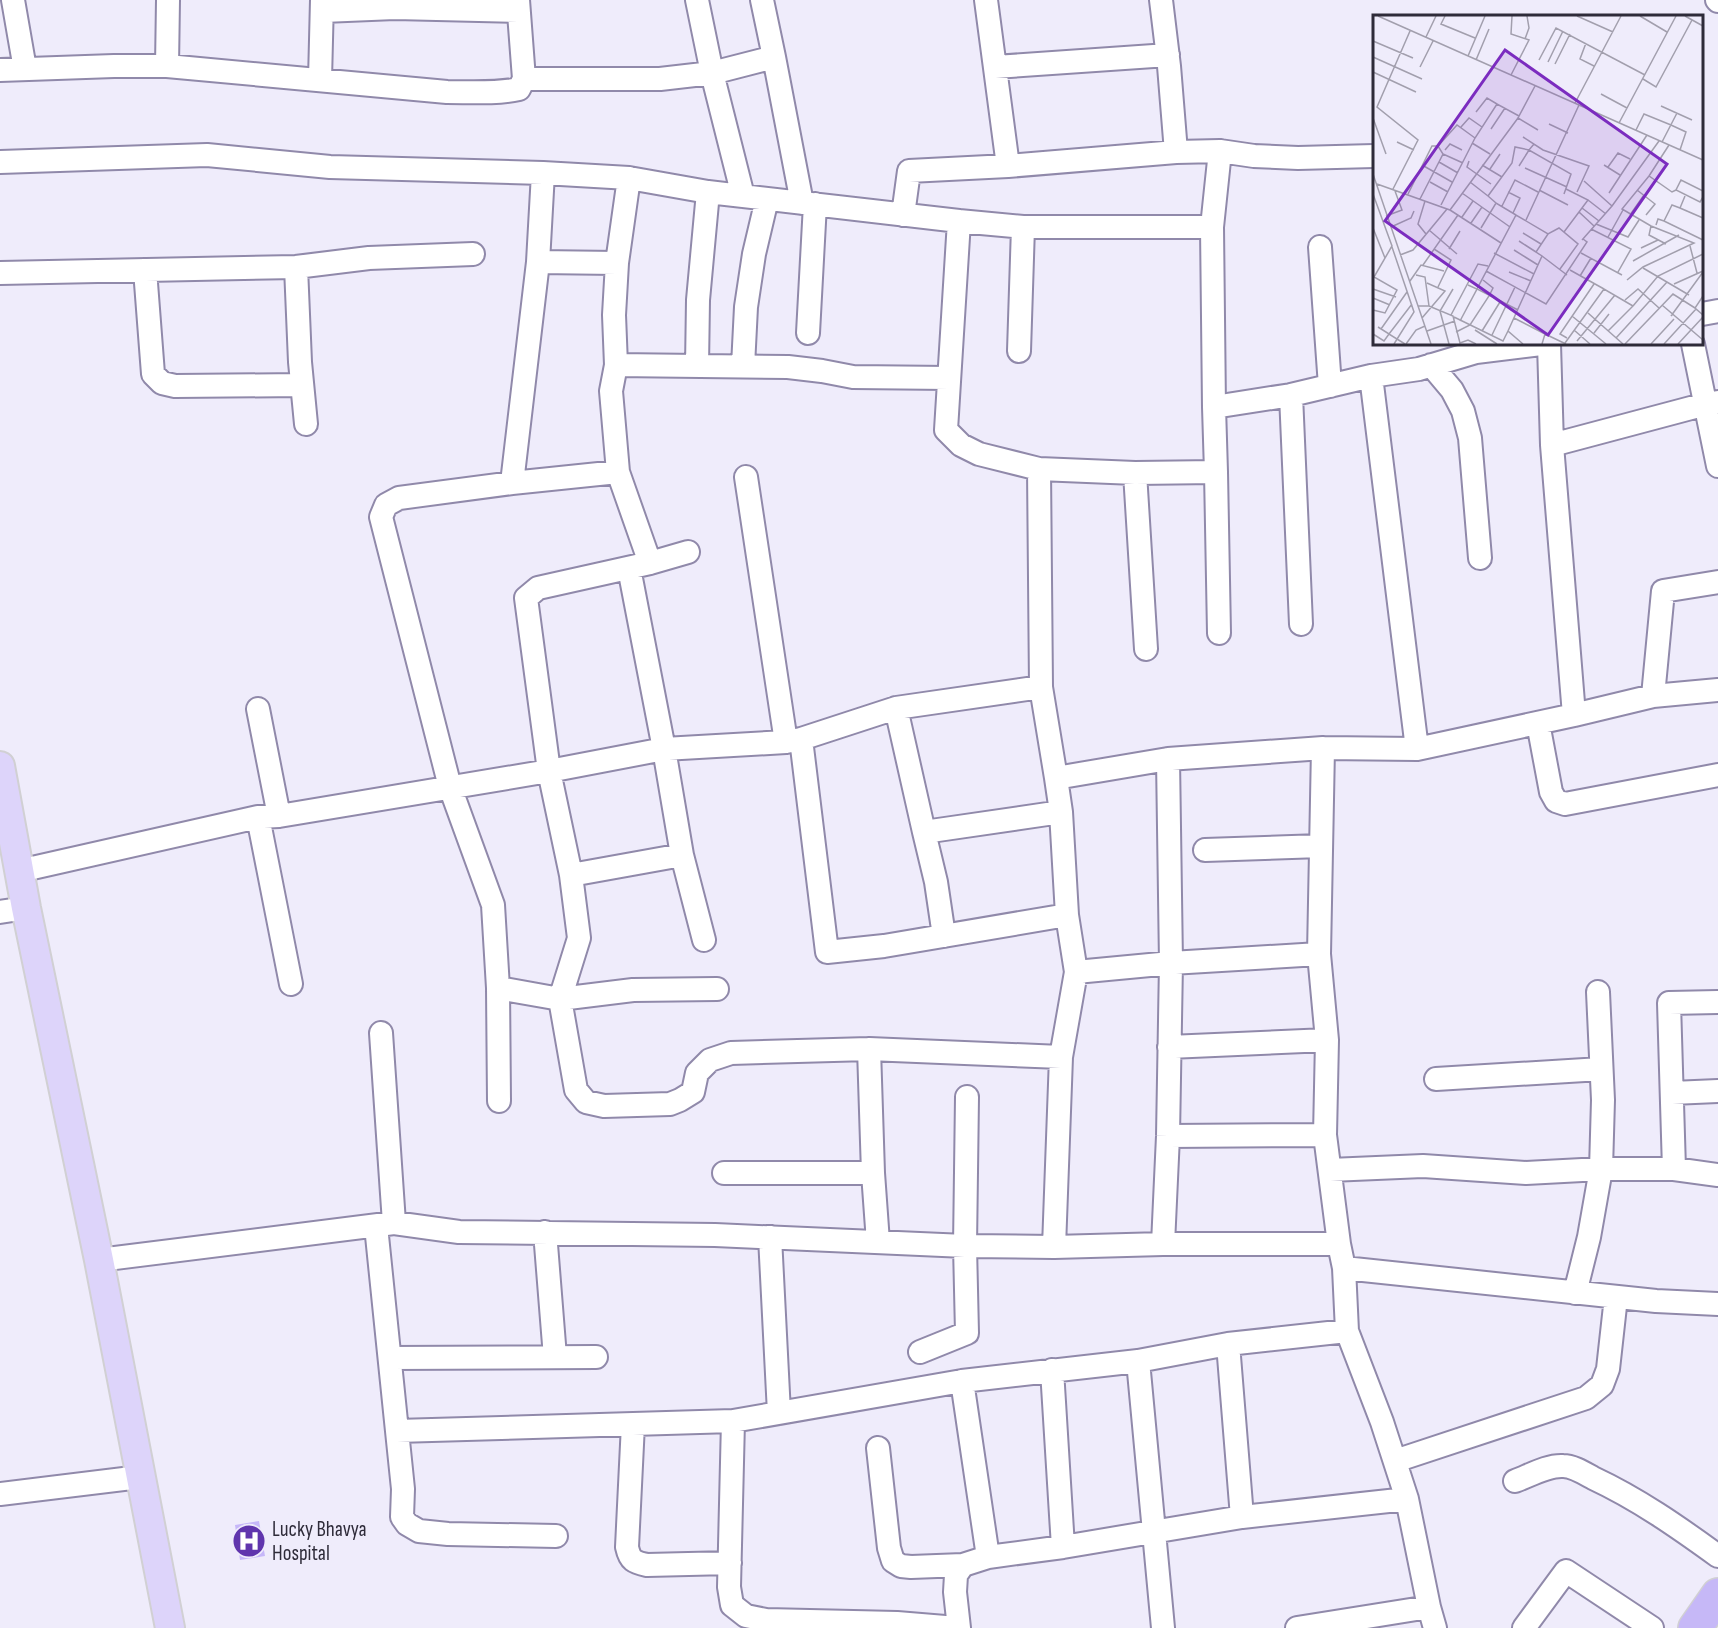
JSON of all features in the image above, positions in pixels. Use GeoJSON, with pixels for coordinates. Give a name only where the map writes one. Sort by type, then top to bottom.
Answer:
{"type":"FeatureCollection","features":[{"type":"Feature","properties":{"kind":"highway"},"geometry":{"type":"LineString","coordinates":[[1695,1628],[1718,1596]]}},
{"type":"Feature","properties":{"kind":"main road"},"geometry":{"type":"LineString","coordinates":[[0,766],[20,871],[13,910],[99,1260],[170,1628]]}},
{"type":"Feature","properties":{"kind":"street"},"geometry":{"type":"LineString","coordinates":[[13,0],[25,69]]}},
{"type":"Feature","properties":{"kind":"street"},"geometry":{"type":"LineString","coordinates":[[167,66],[168,0]]}},
{"type":"Feature","properties":{"kind":"street"},"geometry":{"type":"LineString","coordinates":[[697,0],[712,73],[743,196]]}},
{"type":"Feature","properties":{"kind":"street"},"geometry":{"type":"LineString","coordinates":[[762,0],[808,204],[808,333]]}},
{"type":"Feature","properties":{"kind":"street"},"geometry":{"type":"LineString","coordinates":[[986,0],[1008,166]]}},
{"type":"Feature","properties":{"kind":"street"},"geometry":{"type":"LineString","coordinates":[[1161,0],[1176,152]]}},
{"type":"Feature","properties":{"kind":"street"},"geometry":{"type":"LineString","coordinates":[[0,70],[167,66],[447,92],[505,92],[519,89],[524,78],[518,5],[394,8],[322,6],[320,80]]}},
{"type":"Feature","properties":{"kind":"street"},"geometry":{"type":"LineString","coordinates":[[995,67],[1168,55]]}},
{"type":"Feature","properties":{"kind":"street"},"geometry":{"type":"LineString","coordinates":[[524,78],[660,80],[712,73],[774,57]]}},
{"type":"Feature","properties":{"kind":"street"},"geometry":{"type":"LineString","coordinates":[[1220,151],[1212,227],[1220,633]]}},
{"type":"Feature","properties":{"kind":"street"},"geometry":{"type":"LineString","coordinates":[[903,214],[909,171],[1008,166],[1176,152],[1220,151],[1254,156],[1287,157],[1373,156]]}},
{"type":"Feature","properties":{"kind":"street"},"geometry":{"type":"LineString","coordinates":[[0,162],[207,155],[330,167],[543,173],[629,178],[708,192],[1023,227],[1212,227]]}},
{"type":"Feature","properties":{"kind":"street"},"geometry":{"type":"LineString","coordinates":[[512,483],[538,262],[543,173]]}},
{"type":"Feature","properties":{"kind":"street"},"geometry":{"type":"LineString","coordinates":[[629,178],[617,263],[614,315],[616,365],[610,391],[618,472],[640,565],[664,749],[682,855],[704,940]]}},
{"type":"Feature","properties":{"kind":"street"},"geometry":{"type":"LineString","coordinates":[[697,366],[698,300],[708,192]]}},
{"type":"Feature","properties":{"kind":"street"},"geometry":{"type":"LineString","coordinates":[[743,366],[746,307],[754,254],[767,199]]}},
{"type":"Feature","properties":{"kind":"street"},"geometry":{"type":"LineString","coordinates":[[959,221],[946,430],[961,446],[979,454],[1039,469],[1135,473],[1216,472]]}},
{"type":"Feature","properties":{"kind":"street"},"geometry":{"type":"LineString","coordinates":[[1019,351],[1023,227]]}},
{"type":"Feature","properties":{"kind":"street"},"geometry":{"type":"LineString","coordinates":[[1320,247],[1330,386]]}},
{"type":"Feature","properties":{"kind":"street"},"geometry":{"type":"LineString","coordinates":[[0,273],[296,267],[369,258],[473,254]]}},
{"type":"Feature","properties":{"kind":"street"},"geometry":{"type":"LineString","coordinates":[[538,262],[617,263]]}},
{"type":"Feature","properties":{"kind":"street"},"geometry":{"type":"LineString","coordinates":[[296,267],[306,424]]}},
{"type":"Feature","properties":{"kind":"street"},"geometry":{"type":"LineString","coordinates":[[145,270],[153,374],[162,383],[175,386],[302,385]]}},
{"type":"Feature","properties":{"kind":"street"},"geometry":{"type":"LineString","coordinates":[[1703,314],[1718,311]]}},
{"type":"Feature","properties":{"kind":"street"},"geometry":{"type":"LineString","coordinates":[[1214,407],[1291,395],[1371,376],[1419,369],[1476,352],[1533,345]]}},
{"type":"Feature","properties":{"kind":"street"},"geometry":{"type":"LineString","coordinates":[[1549,345],[1552,445],[1574,715]]}},
{"type":"Feature","properties":{"kind":"street"},"geometry":{"type":"LineString","coordinates":[[1693,345],[1712,403],[1718,466]]}},
{"type":"Feature","properties":{"kind":"street"},"geometry":{"type":"LineString","coordinates":[[616,365],[788,367],[853,377],[949,378]]}},
{"type":"Feature","properties":{"kind":"street"},"geometry":{"type":"LineString","coordinates":[[1431,365],[1452,390],[1463,411],[1470,438],[1480,558]]}},
{"type":"Feature","properties":{"kind":"street"},"geometry":{"type":"LineString","coordinates":[[1371,376],[1417,749]]}},
{"type":"Feature","properties":{"kind":"street"},"geometry":{"type":"LineString","coordinates":[[1291,395],[1301,624]]}},
{"type":"Feature","properties":{"kind":"street"},"geometry":{"type":"LineString","coordinates":[[1552,445],[1712,403]]}},
{"type":"Feature","properties":{"kind":"street"},"geometry":{"type":"LineString","coordinates":[[1039,469],[1041,687],[1061,812],[1067,915],[1076,972],[1061,1057],[1054,1247]]}},
{"type":"Feature","properties":{"kind":"street"},"geometry":{"type":"LineString","coordinates":[[499,1101],[498,988],[493,905],[450,788],[381,517],[386,505],[399,498],[618,472]]}},
{"type":"Feature","properties":{"kind":"street"},"geometry":{"type":"LineString","coordinates":[[1135,473],[1146,649]]}},
{"type":"Feature","properties":{"kind":"street"},"geometry":{"type":"LineString","coordinates":[[746,477],[793,740],[827,952],[885,946],[1067,915]]}},
{"type":"Feature","properties":{"kind":"street"},"geometry":{"type":"LineString","coordinates":[[688,552],[538,588],[526,598],[549,771],[571,875],[579,938],[560,999],[576,1090],[586,1102],[604,1106],[670,1104],[693,1092],[697,1073],[710,1060],[731,1053],[869,1049],[1061,1057]]}},
{"type":"Feature","properties":{"kind":"street"},"geometry":{"type":"LineString","coordinates":[[1653,696],[1663,591],[1718,582]]}},
{"type":"Feature","properties":{"kind":"street"},"geometry":{"type":"LineString","coordinates":[[20,871],[269,816],[450,788],[664,749],[793,740],[896,708],[1041,687]]}},
{"type":"Feature","properties":{"kind":"street"},"geometry":{"type":"LineString","coordinates":[[1056,778],[1168,759],[1323,748],[1417,749],[1653,696],[1718,690]]}},
{"type":"Feature","properties":{"kind":"street"},"geometry":{"type":"LineString","coordinates":[[896,708],[936,882],[944,936]]}},
{"type":"Feature","properties":{"kind":"street"},"geometry":{"type":"LineString","coordinates":[[258,709],[269,816],[291,984]]}},
{"type":"Feature","properties":{"kind":"street"},"geometry":{"type":"LineString","coordinates":[[1538,723],[1551,792],[1556,801],[1565,804],[1718,775]]}},
{"type":"Feature","properties":{"kind":"street"},"geometry":{"type":"LineString","coordinates":[[1297,1628],[1432,1617],[1407,1499],[1382,1422],[1347,1331],[1344,1268],[1325,1135],[1327,1040],[1319,954],[1323,748]]}},
{"type":"Feature","properties":{"kind":"street"},"geometry":{"type":"LineString","coordinates":[[1163,1244],[1168,1136],[1171,963],[1168,759]]}},
{"type":"Feature","properties":{"kind":"street"},"geometry":{"type":"LineString","coordinates":[[924,832],[1061,812]]}},
{"type":"Feature","properties":{"kind":"street"},"geometry":{"type":"LineString","coordinates":[[1205,850],[1321,846]]}},
{"type":"Feature","properties":{"kind":"street"},"geometry":{"type":"LineString","coordinates":[[571,875],[682,855]]}},
{"type":"Feature","properties":{"kind":"street"},"geometry":{"type":"LineString","coordinates":[[1076,972],[1171,963],[1319,954]]}},
{"type":"Feature","properties":{"kind":"street"},"geometry":{"type":"LineString","coordinates":[[498,988],[560,999],[633,990],[717,988]]}},
{"type":"Feature","properties":{"kind":"street"},"geometry":{"type":"LineString","coordinates":[[1575,1293],[1589,1237],[1601,1169],[1603,1100],[1598,992]]}},
{"type":"Feature","properties":{"kind":"street"},"geometry":{"type":"LineString","coordinates":[[1674,1170],[1669,1004],[1718,1002]]}},
{"type":"Feature","properties":{"kind":"street"},"geometry":{"type":"LineString","coordinates":[[381,1033],[390,1358],[403,1489],[402,1517],[407,1524],[419,1531],[448,1534],[556,1536]]}},
{"type":"Feature","properties":{"kind":"street"},"geometry":{"type":"LineString","coordinates":[[1169,1047],[1327,1040]]}},
{"type":"Feature","properties":{"kind":"street"},"geometry":{"type":"LineString","coordinates":[[869,1049],[878,1242]]}},
{"type":"Feature","properties":{"kind":"street"},"geometry":{"type":"LineString","coordinates":[[1436,1079],[1601,1069]]}},
{"type":"Feature","properties":{"kind":"street"},"geometry":{"type":"LineString","coordinates":[[1672,1093],[1718,1091]]}},
{"type":"Feature","properties":{"kind":"street"},"geometry":{"type":"LineString","coordinates":[[920,1352],[967,1333],[965,1246],[967,1097]]}},
{"type":"Feature","properties":{"kind":"street"},"geometry":{"type":"LineString","coordinates":[[1168,1136],[1325,1135]]}},
{"type":"Feature","properties":{"kind":"street"},"geometry":{"type":"LineString","coordinates":[[1329,1170],[1424,1166],[1526,1173],[1601,1169],[1674,1170],[1718,1175]]}},
{"type":"Feature","properties":{"kind":"street"},"geometry":{"type":"LineString","coordinates":[[724,1173],[873,1173]]}},
{"type":"Feature","properties":{"kind":"street"},"geometry":{"type":"LineString","coordinates":[[99,1260],[385,1225],[459,1232],[770,1237],[965,1246],[1339,1244]]}},
{"type":"Feature","properties":{"kind":"street"},"geometry":{"type":"LineString","coordinates":[[544,1232],[555,1357]]}},
{"type":"Feature","properties":{"kind":"street"},"geometry":{"type":"LineString","coordinates":[[770,1237],[779,1413]]}},
{"type":"Feature","properties":{"kind":"street"},"geometry":{"type":"LineString","coordinates":[[1344,1268],[1656,1301],[1718,1304]]}},
{"type":"Feature","properties":{"kind":"street"},"geometry":{"type":"LineString","coordinates":[[1395,1461],[1586,1398],[1602,1385],[1608,1369],[1616,1297]]}},
{"type":"Feature","properties":{"kind":"street"},"geometry":{"type":"LineString","coordinates":[[397,1431],[734,1420],[962,1382],[1138,1361],[1228,1344],[1347,1331]]}},
{"type":"Feature","properties":{"kind":"street"},"geometry":{"type":"LineString","coordinates":[[1228,1344],[1242,1517]]}},
{"type":"Feature","properties":{"kind":"street"},"geometry":{"type":"LineString","coordinates":[[390,1358],[596,1357]]}},
{"type":"Feature","properties":{"kind":"street"},"geometry":{"type":"LineString","coordinates":[[1138,1361],[1162,1628]]}},
{"type":"Feature","properties":{"kind":"street"},"geometry":{"type":"LineString","coordinates":[[1052,1370],[1063,1547]]}},
{"type":"Feature","properties":{"kind":"street"},"geometry":{"type":"LineString","coordinates":[[962,1382],[988,1557]]}},
{"type":"Feature","properties":{"kind":"street"},"geometry":{"type":"LineString","coordinates":[[734,1420],[729,1587],[732,1605],[746,1616],[766,1620],[897,1623],[958,1628],[956,1575],[963,1565]]}},
{"type":"Feature","properties":{"kind":"street"},"geometry":{"type":"LineString","coordinates":[[633,1424],[627,1547],[629,1556],[636,1563],[647,1565],[730,1563]]}},
{"type":"Feature","properties":{"kind":"street"},"geometry":{"type":"LineString","coordinates":[[878,1448],[889,1548],[893,1561],[911,1568],[963,1565],[988,1557],[1242,1517],[1407,1499]]}},
{"type":"Feature","properties":{"kind":"street"},"geometry":{"type":"LineString","coordinates":[[1515,1481],[1551,1467],[1564,1466],[1579,1471],[1668,1520],[1718,1556]]}},
{"type":"Feature","properties":{"kind":"street"},"geometry":{"type":"LineString","coordinates":[[0,1494],[140,1477]]}},
{"type":"Feature","properties":{"kind":"street"},"geometry":{"type":"LineString","coordinates":[[1524,1628],[1566,1571],[1652,1628]]}},
{"type":"Feature","properties":{"kind":"building"},"geometry":{"type":"Polygon","coordinates":[[[259,1521],[265,1556],[240,1560],[235,1525],[259,1521]]]}},
{"type":"Feature","properties":{"kind":"place","name":"Lucky Bhavya Hospital"},"geometry":{"type":"Point","coordinates":[249,1541]}}]}
